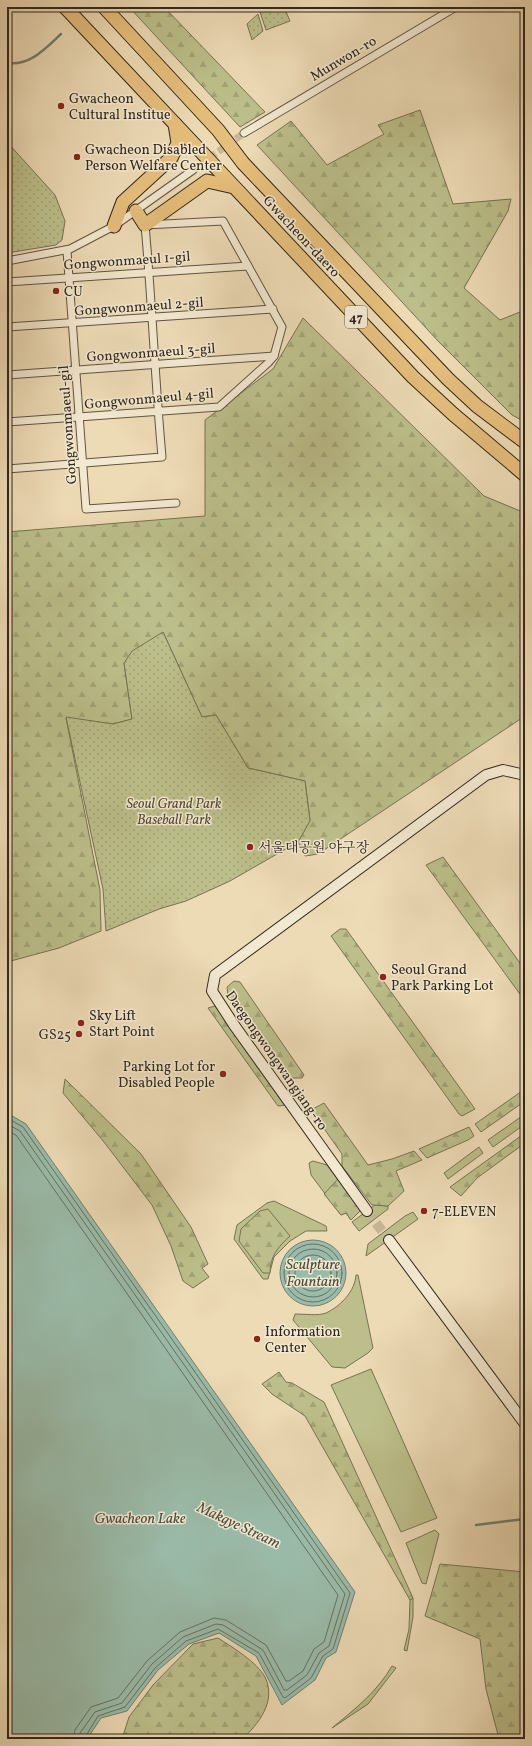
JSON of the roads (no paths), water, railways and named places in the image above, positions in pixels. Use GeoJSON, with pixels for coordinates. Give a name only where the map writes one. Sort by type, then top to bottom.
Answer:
{"type":"FeatureCollection","features":[{"type":"Feature","properties":{"kind":"highway","name":"Gwacheon-daero"},"geometry":{"type":"LineString","coordinates":[[65,7],[413,377],[458,419],[525,475]]}},
{"type":"Feature","properties":{"kind":"highway","name":"Gwacheon-daero"},"geometry":{"type":"LineString","coordinates":[[104,7],[218,130],[243,163],[448,379],[476,406],[525,442]]}},
{"type":"Feature","properties":{"kind":"highway"},"geometry":{"type":"LineString","coordinates":[[114,226],[124,202],[171,158],[178,143],[175,124]]}},
{"type":"Feature","properties":{"kind":"highway"},"geometry":{"type":"LineString","coordinates":[[136,211],[145,225],[207,180],[234,187]]}},
{"type":"Feature","properties":{"kind":"street","name":"Munwon-ro"},"geometry":{"type":"LineString","coordinates":[[244,133],[456,7]]}},
{"type":"Feature","properties":{"kind":"street"},"geometry":{"type":"LineString","coordinates":[[7,262],[67,250],[114,226],[194,170]]}},
{"type":"Feature","properties":{"kind":"street"},"geometry":{"type":"LineString","coordinates":[[7,469],[162,457],[145,225],[223,221],[282,327],[274,356]]}},
{"type":"Feature","properties":{"kind":"street","name":"Gongwonmaeul-gil"},"geometry":{"type":"LineString","coordinates":[[67,250],[86,509],[176,503]]}},
{"type":"Feature","properties":{"kind":"street","name":"Gongwonmaeul 1-gil"},"geometry":{"type":"LineString","coordinates":[[7,282],[149,271],[248,266]]}},
{"type":"Feature","properties":{"kind":"street","name":"Gongwonmaeul 2-gil"},"geometry":{"type":"LineString","coordinates":[[7,328],[152,319],[273,309]]}},
{"type":"Feature","properties":{"kind":"street","name":"Gongwonmaeul 3-gil"},"geometry":{"type":"LineString","coordinates":[[7,375],[274,356]]}},
{"type":"Feature","properties":{"kind":"street","name":"Gongwonmaeul 4-gil"},"geometry":{"type":"LineString","coordinates":[[7,422],[219,407],[274,356]]}},
{"type":"Feature","properties":{"kind":"street","name":"Daegongwongwangjang-ro"},"geometry":{"type":"LineString","coordinates":[[368,1211],[234,1025],[212,991],[215,975],[486,775],[503,770],[525,775]]}},
{"type":"Feature","properties":{"kind":"street"},"geometry":{"type":"LineString","coordinates":[[389,1240],[525,1424]]}},
{"type":"Feature","properties":{"kind":"water","name":"Gwacheon Lake"},"geometry":{"type":"Polygon","coordinates":[[[7,1113],[26,1124],[355,1592],[336,1652],[326,1658],[315,1680],[282,1705],[256,1656],[219,1633],[189,1644],[158,1670],[127,1711],[101,1718],[87,1739],[7,1739],[7,1113]]]}},
{"type":"Feature","properties":{"kind":"water","name":"Sculpture Fountain"},"geometry":{"type":"Polygon","coordinates":[[[313,1240],[326,1243],[336,1250],[343,1260],[346,1273],[343,1286],[336,1296],[326,1303],[313,1306],[300,1303],[290,1296],[283,1286],[280,1273],[283,1260],[290,1250],[300,1243],[313,1240]]]}},
{"type":"Feature","properties":{"kind":"waterway"},"geometry":{"type":"LineString","coordinates":[[7,63],[23,62],[30,59],[43,51],[61,34]]}},
{"type":"Feature","properties":{"kind":"waterway","name":"Makgye Stream"},"geometry":{"type":"LineString","coordinates":[[476,1525],[525,1519]]}},
{"type":"Feature","properties":{"kind":"tunnel"},"geometry":{"type":"LineString","coordinates":[[193,170],[244,133]]}},
{"type":"Feature","properties":{"kind":"tunnel"},"geometry":{"type":"LineString","coordinates":[[367,1211],[389,1240]]}},
{"type":"Feature","properties":{"kind":"place","name":"Gwacheon Cultural Institue"},"geometry":{"type":"Point","coordinates":[61,106]}},
{"type":"Feature","properties":{"kind":"place","name":"Gwacheon Disabled Person Welfare Center"},"geometry":{"type":"Point","coordinates":[77,157]}},
{"type":"Feature","properties":{"kind":"place","name":"CU"},"geometry":{"type":"Point","coordinates":[56,291]}},
{"type":"Feature","properties":{"kind":"place","name":"서울대공원 야구장"},"geometry":{"type":"Point","coordinates":[250,847]}},
{"type":"Feature","properties":{"kind":"place","name":"Seoul Grand Park Parking Lot"},"geometry":{"type":"Point","coordinates":[383,977]}},
{"type":"Feature","properties":{"kind":"place","name":"Sky Lift Start Point"},"geometry":{"type":"Point","coordinates":[81,1023]}},
{"type":"Feature","properties":{"kind":"place","name":"GS25"},"geometry":{"type":"Point","coordinates":[79,1034]}},
{"type":"Feature","properties":{"kind":"place","name":"Parking Lot for Disabled People"},"geometry":{"type":"Point","coordinates":[223,1074]}},
{"type":"Feature","properties":{"kind":"place","name":"7-ELEVEN"},"geometry":{"type":"Point","coordinates":[424,1211]}},
{"type":"Feature","properties":{"kind":"place","name":"Information Center"},"geometry":{"type":"Point","coordinates":[257,1339]}},
{"type":"Feature","properties":{"kind":"park label","name":"Seoul Grand Park Baseball Park"},"geometry":{"type":"Point","coordinates":[174,812]}}]}
